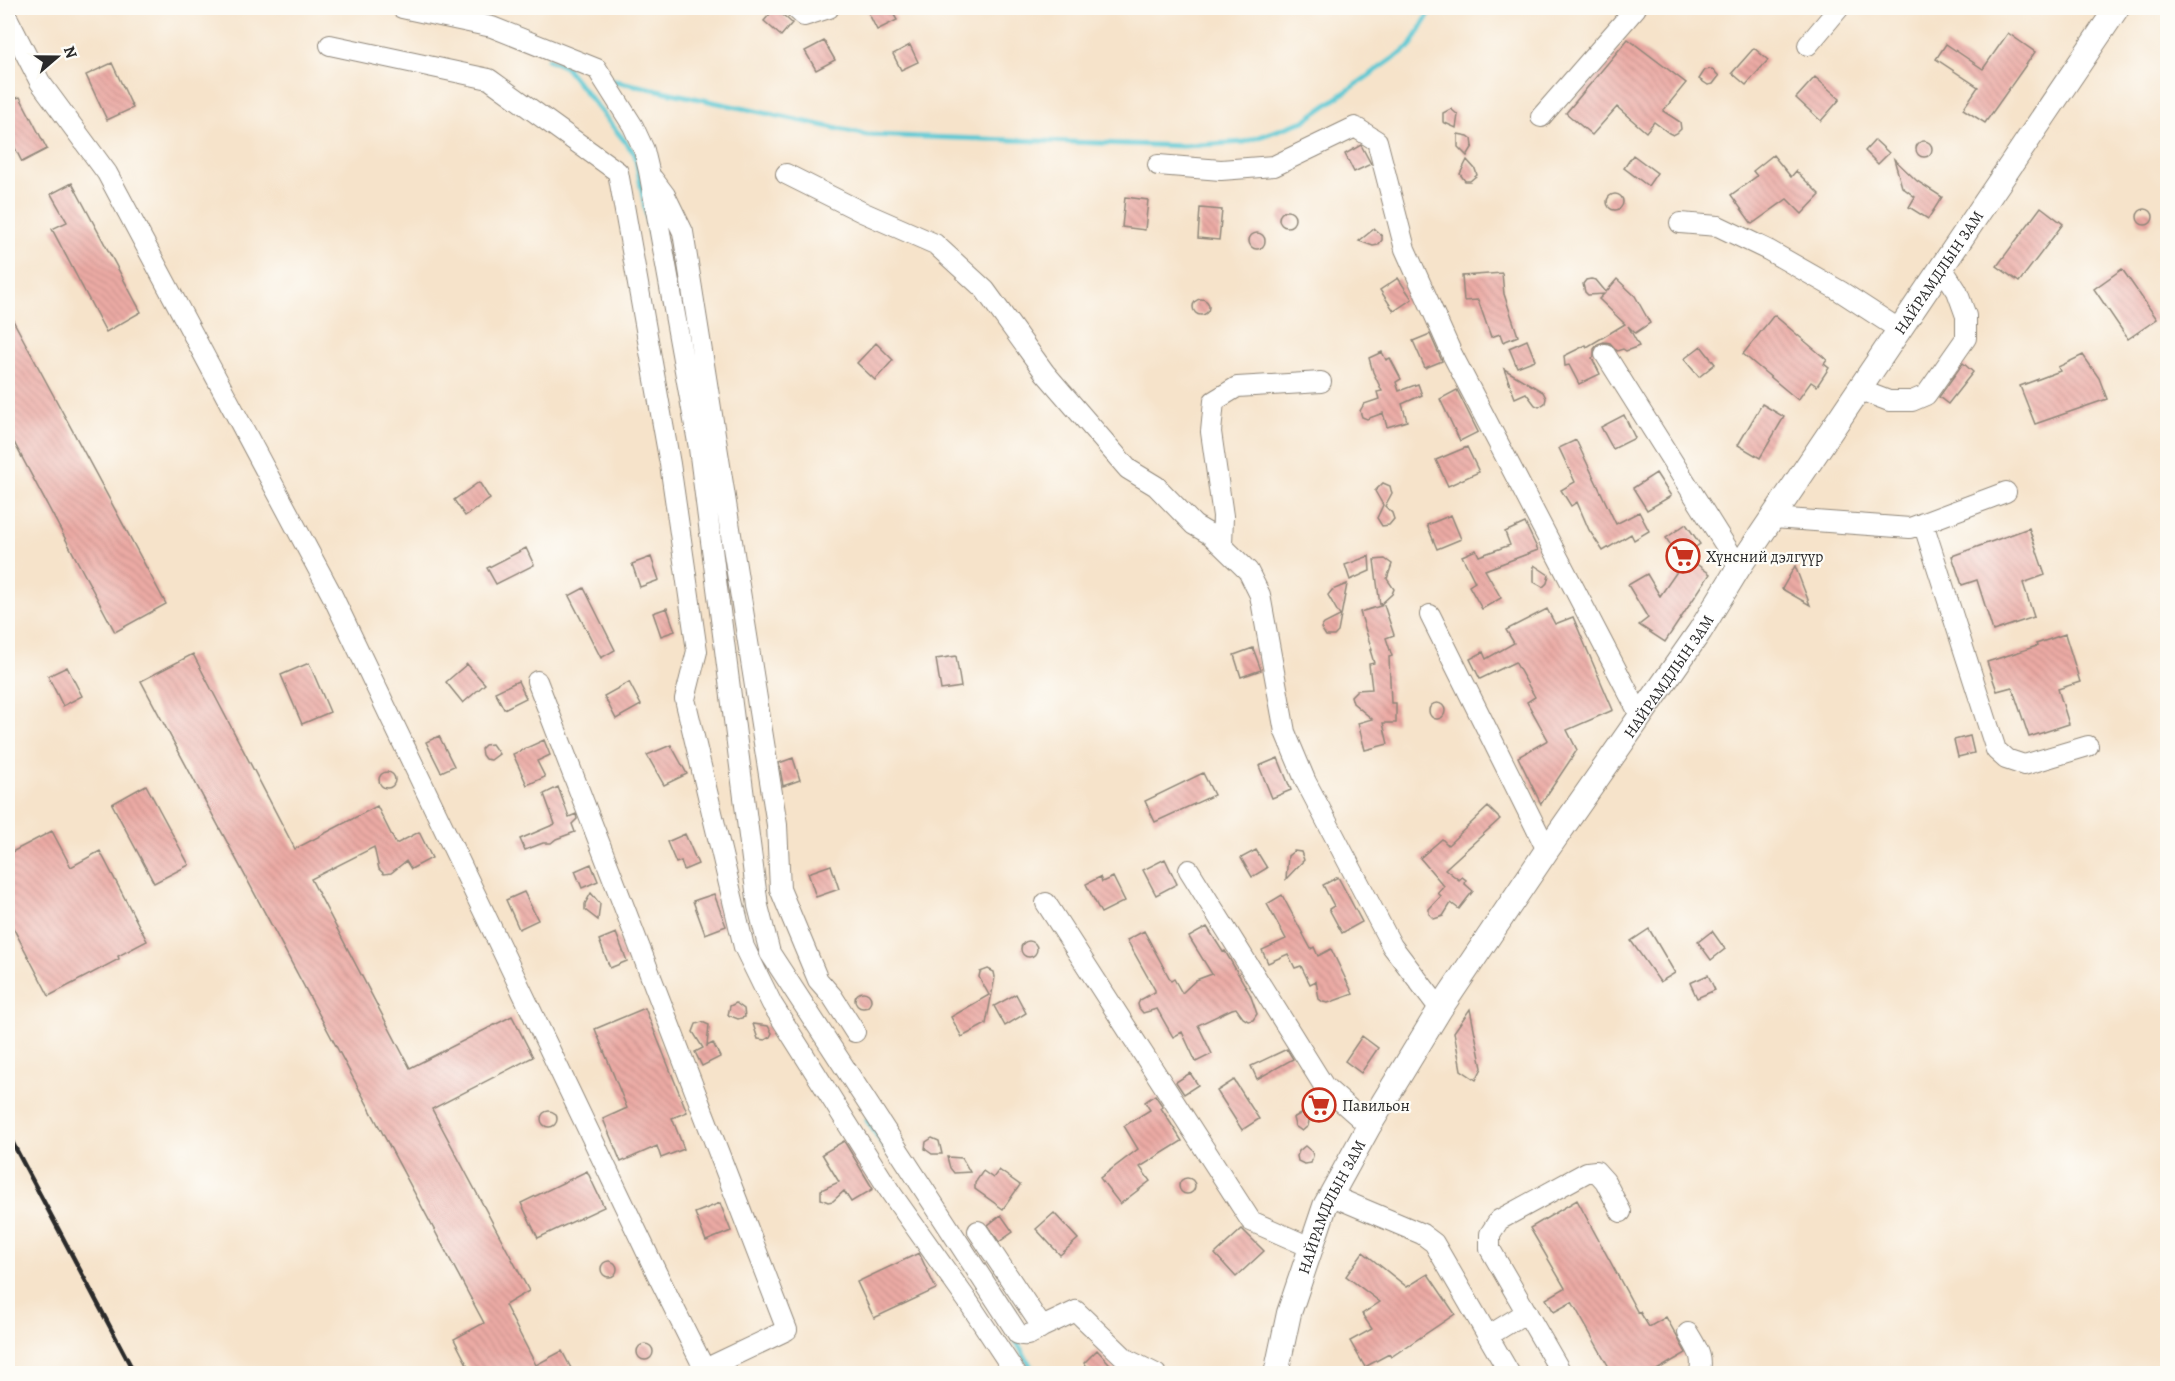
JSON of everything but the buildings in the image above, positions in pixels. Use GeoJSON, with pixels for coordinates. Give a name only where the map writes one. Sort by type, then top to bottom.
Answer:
{"type":"FeatureCollection","features":[{"type":"Feature","properties":{"kind":"main road","name":"НАЙРАМДЛЫН ЗАМ"},"geometry":{"type":"LineString","coordinates":[[1276,1374],[1289,1313],[1310,1247],[1330,1195],[1440,1009],[1547,850],[1700,631],[1739,567],[2117,8]]}},
{"type":"Feature","properties":{"kind":"street"},"geometry":{"type":"LineString","coordinates":[[402,8],[492,27],[597,69],[633,126],[644,150],[649,171],[699,448],[758,906],[770,953],[1018,1334],[1029,1335],[1076,1311],[1126,1359],[1156,1374]]}},
{"type":"Feature","properties":{"kind":"street"},"geometry":{"type":"LineString","coordinates":[[795,8],[804,16],[829,8]]}},
{"type":"Feature","properties":{"kind":"street"},"geometry":{"type":"LineString","coordinates":[[1542,117],[1636,8]]}},
{"type":"Feature","properties":{"kind":"street"},"geometry":{"type":"LineString","coordinates":[[1808,45],[1839,8]]}},
{"type":"Feature","properties":{"kind":"street"},"geometry":{"type":"LineString","coordinates":[[8,20],[40,82],[107,173],[332,595],[649,1258],[706,1371],[787,1330],[537,681]]}},
{"type":"Feature","properties":{"kind":"street"},"geometry":{"type":"LineString","coordinates":[[330,45],[489,79],[618,172],[670,464],[697,651],[685,699],[744,947],[772,1004],[891,1193],[1016,1374]]}},
{"type":"Feature","properties":{"kind":"street"},"geometry":{"type":"LineString","coordinates":[[1158,165],[1221,170],[1274,165],[1355,127],[1377,141],[1405,249],[1452,354],[1641,717]]}},
{"type":"Feature","properties":{"kind":"street"},"geometry":{"type":"LineString","coordinates":[[649,171],[665,195],[683,232],[777,825],[780,889],[818,980],[832,996],[855,1032]]}},
{"type":"Feature","properties":{"kind":"street"},"geometry":{"type":"LineString","coordinates":[[786,174],[862,212],[935,244],[986,290],[1045,374],[1128,469],[1156,486],[1194,525],[1211,534],[1248,571],[1260,595],[1285,732],[1306,782],[1392,946],[1440,1009]]}},
{"type":"Feature","properties":{"kind":"street"},"geometry":{"type":"LineString","coordinates":[[1680,222],[1718,226],[1768,250],[1840,291],[1900,330]]}},
{"type":"Feature","properties":{"kind":"street"},"geometry":{"type":"LineString","coordinates":[[1860,390],[1889,401],[1912,401],[1926,395],[1966,338],[1966,316],[1957,291],[1942,268]]}},
{"type":"Feature","properties":{"kind":"street"},"geometry":{"type":"LineString","coordinates":[[1605,354],[1739,567]]}},
{"type":"Feature","properties":{"kind":"street"},"geometry":{"type":"LineString","coordinates":[[1222,545],[1223,516],[1212,432],[1214,401],[1238,387],[1321,382]]}},
{"type":"Feature","properties":{"kind":"street"},"geometry":{"type":"LineString","coordinates":[[1774,518],[1910,528],[2006,492]]}},
{"type":"Feature","properties":{"kind":"street"},"geometry":{"type":"LineString","coordinates":[[1923,523],[1996,750],[2006,759],[2024,765],[2088,746]]}},
{"type":"Feature","properties":{"kind":"street"},"geometry":{"type":"LineString","coordinates":[[1430,615],[1547,850]]}},
{"type":"Feature","properties":{"kind":"street"},"geometry":{"type":"LineString","coordinates":[[1189,870],[1324,1086],[1369,1126]]}},
{"type":"Feature","properties":{"kind":"street"},"geometry":{"type":"LineString","coordinates":[[1046,903],[1251,1221],[1310,1247]]}},
{"type":"Feature","properties":{"kind":"street"},"geometry":{"type":"LineString","coordinates":[[1562,1374],[1490,1249],[1490,1234],[1499,1220],[1587,1172],[1596,1172],[1605,1181],[1621,1212]]}},
{"type":"Feature","properties":{"kind":"street"},"geometry":{"type":"LineString","coordinates":[[1330,1195],[1422,1234],[1434,1243],[1510,1374]]}},
{"type":"Feature","properties":{"kind":"street"},"geometry":{"type":"LineString","coordinates":[[978,1231],[1042,1327]]}},
{"type":"Feature","properties":{"kind":"street"},"geometry":{"type":"LineString","coordinates":[[1488,1336],[1527,1312]]}},
{"type":"Feature","properties":{"kind":"street"},"geometry":{"type":"LineString","coordinates":[[1688,1333],[1701,1356],[1702,1365],[1699,1374]]}},
{"type":"Feature","properties":{"kind":"waterway"},"geometry":{"type":"LineString","coordinates":[[378,8],[397,11]]}},
{"type":"Feature","properties":{"kind":"waterway"},"geometry":{"type":"LineString","coordinates":[[611,80],[867,135],[1183,146],[1245,142],[1304,121],[1411,46],[1432,8]]}},
{"type":"Feature","properties":{"kind":"waterway"},"geometry":{"type":"LineString","coordinates":[[548,59],[567,68]]}},
{"type":"Feature","properties":{"kind":"waterway"},"geometry":{"type":"LineString","coordinates":[[565,67],[635,154],[655,259]]}},
{"type":"Feature","properties":{"kind":"waterway"},"geometry":{"type":"LineString","coordinates":[[867,1120],[888,1152]]}},
{"type":"Feature","properties":{"kind":"waterway"},"geometry":{"type":"LineString","coordinates":[[1015,1339],[1035,1374]]}},
{"type":"Feature","properties":{"kind":"railway"},"geometry":{"type":"LineString","coordinates":[[8,1134],[135,1374]]}},
{"type":"Feature","properties":{"kind":"place","name":"Хүнсний дэлгүүр"},"geometry":{"type":"Point","coordinates":[1683,556]}},
{"type":"Feature","properties":{"kind":"place","name":"Павильон"},"geometry":{"type":"Point","coordinates":[1319,1105]}}]}
